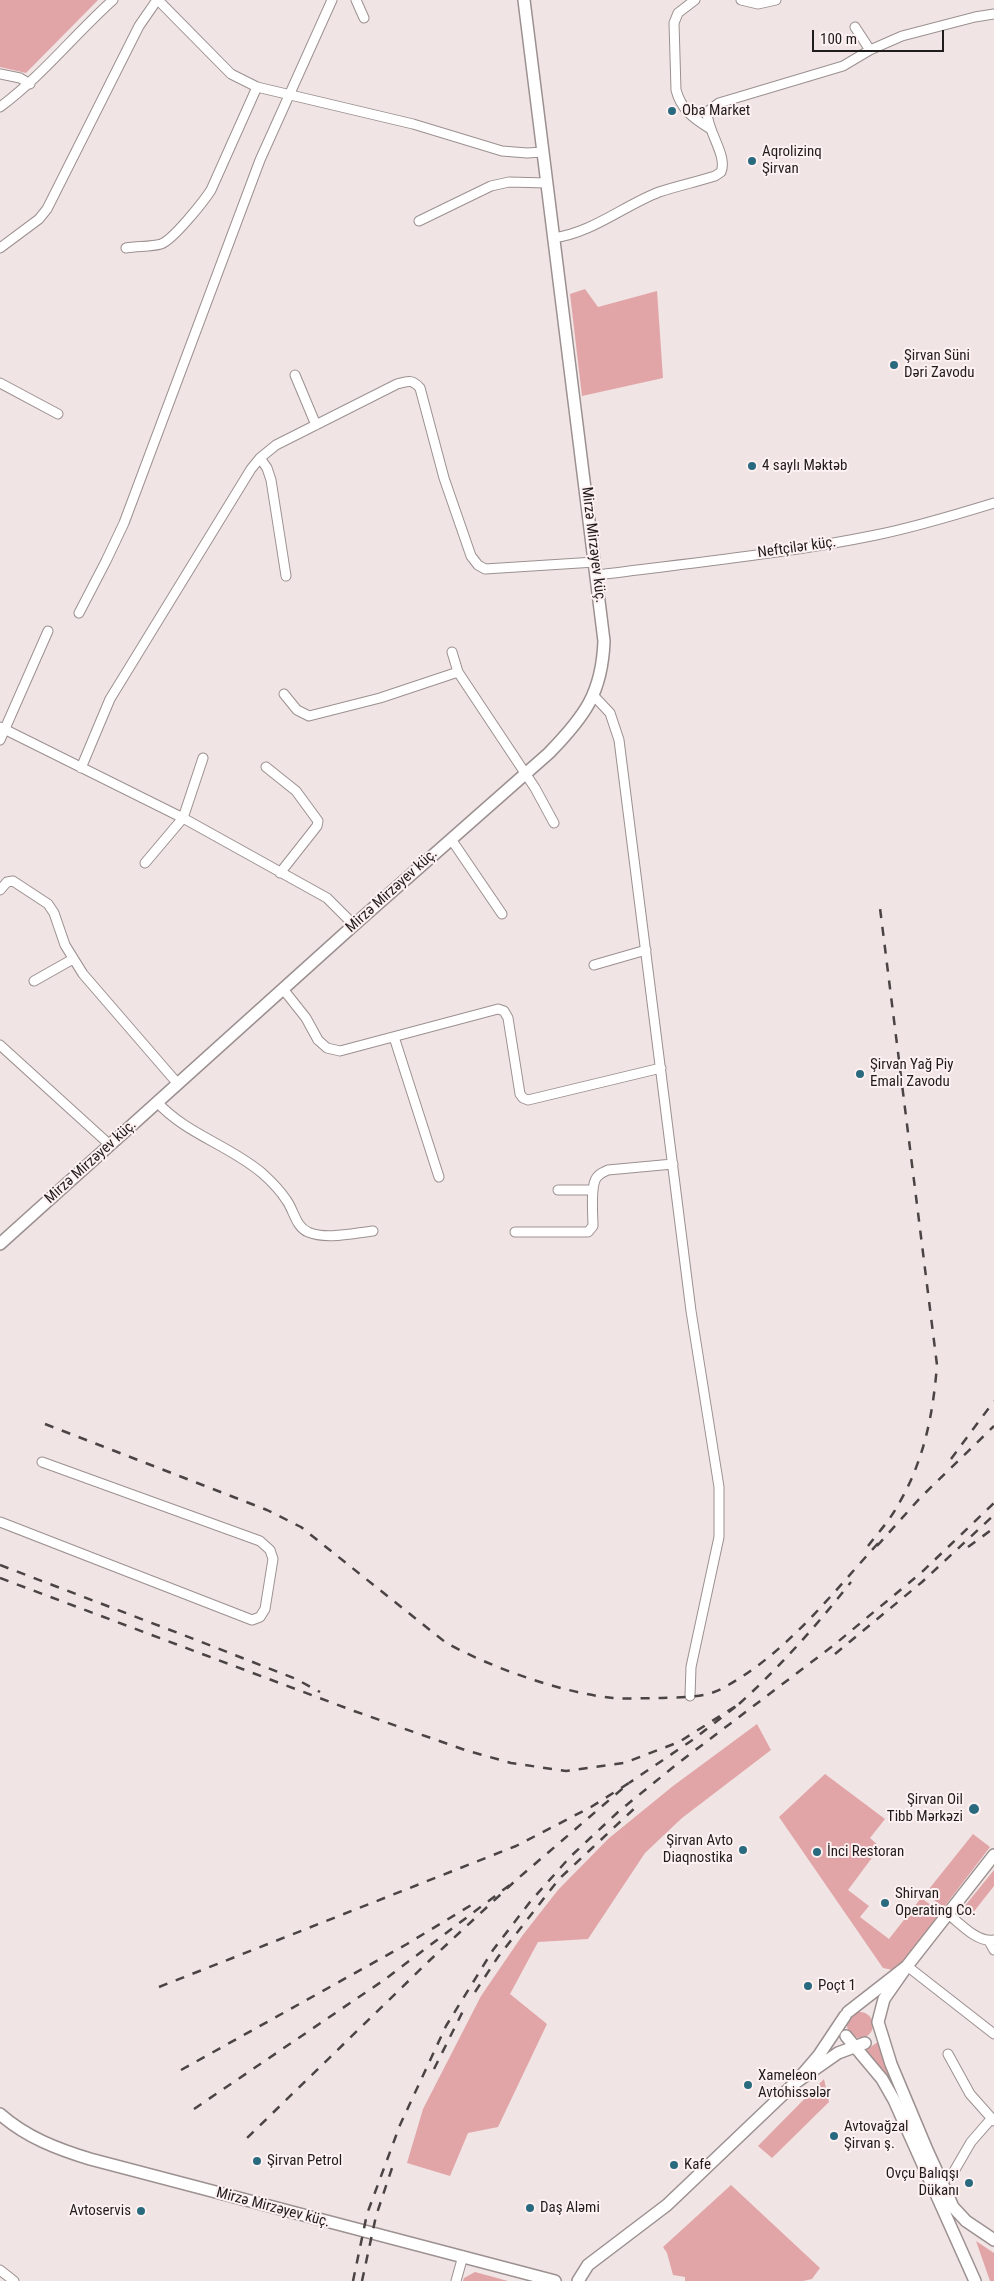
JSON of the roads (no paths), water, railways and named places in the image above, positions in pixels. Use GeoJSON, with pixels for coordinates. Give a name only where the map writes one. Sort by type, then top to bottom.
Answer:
{"type":"FeatureCollection","features":[{"type":"Feature","properties":{"kind":"main road","name":"Mirzə Mirzəyev küç."},"geometry":{"type":"LineString","coordinates":[[0,1244],[354,925],[526,775],[565,737],[594,696],[601,671],[604,640],[524,0]]}},
{"type":"Feature","properties":{"kind":"main road"},"geometry":{"type":"LineString","coordinates":[[795,2083],[825,2060],[874,2037],[884,1999],[907,1966],[994,1855]]}},
{"type":"Feature","properties":{"kind":"main road"},"geometry":{"type":"LineString","coordinates":[[578,2281],[588,2266],[668,2205],[795,2083],[819,2055],[846,2014],[907,1966]]}},
{"type":"Feature","properties":{"kind":"main road"},"geometry":{"type":"LineString","coordinates":[[975,2281],[894,2100],[860,2045],[854,2043],[846,2036],[842,2026],[846,2014],[858,2007],[869,2009],[876,2016],[898,2080],[940,2182],[959,2215],[994,2240]]}},
{"type":"Feature","properties":{"kind":"main road","name":"Mirzə Mirzəyev küç."},"geometry":{"type":"LineString","coordinates":[[0,2114],[40,2141],[90,2159],[555,2281]]}},
{"type":"Feature","properties":{"kind":"street"},"geometry":{"type":"LineString","coordinates":[[0,107],[30,84],[89,21],[113,0]]}},
{"type":"Feature","properties":{"kind":"street"},"geometry":{"type":"LineString","coordinates":[[0,248],[39,219],[47,209],[140,26],[158,0],[231,74],[257,87],[413,124],[502,151],[543,152]]}},
{"type":"Feature","properties":{"kind":"street"},"geometry":{"type":"LineString","coordinates":[[79,613],[124,523],[260,160],[288,94],[332,0]]}},
{"type":"Feature","properties":{"kind":"street"},"geometry":{"type":"LineString","coordinates":[[356,0],[364,18]]}},
{"type":"Feature","properties":{"kind":"street"},"geometry":{"type":"LineString","coordinates":[[695,0],[685,3],[674,23],[676,90],[678,99],[685,110],[694,119],[709,128]]}},
{"type":"Feature","properties":{"kind":"street"},"geometry":{"type":"LineString","coordinates":[[741,0],[758,4],[776,0]]}},
{"type":"Feature","properties":{"kind":"street"},"geometry":{"type":"LineString","coordinates":[[553,238],[565,237],[584,230],[658,193],[715,176],[721,172],[722,160],[709,128],[707,112],[719,103],[843,66],[870,50],[902,36],[975,17],[994,14]]}},
{"type":"Feature","properties":{"kind":"street"},"geometry":{"type":"LineString","coordinates":[[855,27],[870,50]]}},
{"type":"Feature","properties":{"kind":"street"},"geometry":{"type":"LineString","coordinates":[[0,74],[20,78],[30,84]]}},
{"type":"Feature","properties":{"kind":"street"},"geometry":{"type":"LineString","coordinates":[[126,248],[162,244],[169,239],[204,200],[212,190],[257,87]]}},
{"type":"Feature","properties":{"kind":"street"},"geometry":{"type":"LineString","coordinates":[[419,221],[491,186],[509,182],[547,183]]}},
{"type":"Feature","properties":{"kind":"street"},"geometry":{"type":"LineString","coordinates":[[295,375],[316,425]]}},
{"type":"Feature","properties":{"kind":"street"},"geometry":{"type":"LineString","coordinates":[[81,768],[110,700],[260,458],[276,446],[397,384],[409,380],[415,382],[420,388],[447,487],[471,556],[478,565],[485,569],[595,562]]}},
{"type":"Feature","properties":{"kind":"street"},"geometry":{"type":"LineString","coordinates":[[0,383],[58,414]]}},
{"type":"Feature","properties":{"kind":"street"},"geometry":{"type":"LineString","coordinates":[[260,458],[267,468],[270,480],[286,576]]}},
{"type":"Feature","properties":{"kind":"street","name":"Neftçilər küç."},"geometry":{"type":"LineString","coordinates":[[597,574],[841,542],[920,524],[994,503]]}},
{"type":"Feature","properties":{"kind":"street"},"geometry":{"type":"LineString","coordinates":[[0,740],[3,728],[48,631]]}},
{"type":"Feature","properties":{"kind":"street"},"geometry":{"type":"LineString","coordinates":[[452,652],[458,672],[526,775],[554,823]]}},
{"type":"Feature","properties":{"kind":"street"},"geometry":{"type":"LineString","coordinates":[[284,694],[297,710],[309,716],[380,698],[458,672]]}},
{"type":"Feature","properties":{"kind":"street"},"geometry":{"type":"LineString","coordinates":[[594,696],[610,714],[619,740],[691,1310],[719,1487],[720,1510],[716,1555],[691,1667],[690,1696]]}},
{"type":"Feature","properties":{"kind":"street"},"geometry":{"type":"LineString","coordinates":[[3,728],[183,818],[327,898],[354,925]]}},
{"type":"Feature","properties":{"kind":"street"},"geometry":{"type":"LineString","coordinates":[[145,863],[183,818],[203,758]]}},
{"type":"Feature","properties":{"kind":"street"},"geometry":{"type":"LineString","coordinates":[[266,767],[296,791],[318,821],[317,826],[280,873]]}},
{"type":"Feature","properties":{"kind":"street"},"geometry":{"type":"LineString","coordinates":[[451,839],[502,914]]}},
{"type":"Feature","properties":{"kind":"street"},"geometry":{"type":"LineString","coordinates":[[0,890],[7,882],[13,881],[48,904],[54,913],[59,934],[73,959],[104,1001],[178,1084]]}},
{"type":"Feature","properties":{"kind":"street"},"geometry":{"type":"LineString","coordinates":[[594,965],[646,950]]}},
{"type":"Feature","properties":{"kind":"street"},"geometry":{"type":"LineString","coordinates":[[34,982],[73,959]]}},
{"type":"Feature","properties":{"kind":"street"},"geometry":{"type":"LineString","coordinates":[[283,989],[306,1018],[318,1040],[327,1048],[340,1051],[498,1009],[504,1012],[508,1018],[520,1094],[528,1100],[661,1068]]}},
{"type":"Feature","properties":{"kind":"street"},"geometry":{"type":"LineString","coordinates":[[394,1037],[439,1177]]}},
{"type":"Feature","properties":{"kind":"street"},"geometry":{"type":"LineString","coordinates":[[0,1045],[110,1145]]}},
{"type":"Feature","properties":{"kind":"street"},"geometry":{"type":"LineString","coordinates":[[158,1102],[168,1114],[180,1123],[241,1158],[261,1172],[277,1188],[289,1204],[299,1224],[306,1231],[327,1235],[373,1231]]}},
{"type":"Feature","properties":{"kind":"street"},"geometry":{"type":"LineString","coordinates":[[515,1232],[588,1232],[593,1226],[593,1190],[596,1178],[608,1170],[673,1164]]}},
{"type":"Feature","properties":{"kind":"street"},"geometry":{"type":"LineString","coordinates":[[558,1190],[593,1190]]}},
{"type":"Feature","properties":{"kind":"street"},"geometry":{"type":"LineString","coordinates":[[0,1522],[252,1620],[260,1617],[265,1609],[273,1559],[270,1550],[260,1541],[42,1462]]}},
{"type":"Feature","properties":{"kind":"street"},"geometry":{"type":"LineString","coordinates":[[948,1914],[976,1935],[992,1940],[994,1950]]}},
{"type":"Feature","properties":{"kind":"street"},"geometry":{"type":"LineString","coordinates":[[907,1966],[994,2034]]}},
{"type":"Feature","properties":{"kind":"street"},"geometry":{"type":"LineString","coordinates":[[940,2182],[953,2173],[971,2142],[992,2120],[970,2094],[948,2054]]}},
{"type":"Feature","properties":{"kind":"street"},"geometry":{"type":"LineString","coordinates":[[456,2281],[463,2256]]}},
{"type":"Feature","properties":{"kind":"street"},"geometry":{"type":"LineString","coordinates":[[0,2270],[14,2281]]}},
{"type":"Feature","properties":{"kind":"railway"},"geometry":{"type":"LineString","coordinates":[[868,1546],[895,1511],[921,1455],[930,1420],[937,1365],[880,908]]}},
{"type":"Feature","properties":{"kind":"railway"},"geometry":{"type":"LineString","coordinates":[[951,1459],[994,1401]]}},
{"type":"Feature","properties":{"kind":"railway"},"geometry":{"type":"LineString","coordinates":[[45,1424],[267,1510],[301,1527],[445,1642],[483,1661],[549,1685],[571,1691],[613,1698],[662,1698],[707,1694],[721,1689],[745,1675],[788,1641],[881,1540]]}},
{"type":"Feature","properties":{"kind":"railway"},"geometry":{"type":"LineString","coordinates":[[877,1546],[920,1498],[994,1426]]}},
{"type":"Feature","properties":{"kind":"railway"},"geometry":{"type":"LineString","coordinates":[[353,2281],[367,2214],[400,2125],[446,2026],[493,1950],[530,1902],[570,1857],[618,1812],[677,1764],[834,1645],[922,1572],[994,1503]]}},
{"type":"Feature","properties":{"kind":"railway"},"geometry":{"type":"LineString","coordinates":[[835,1654],[922,1582],[994,1515]]}},
{"type":"Feature","properties":{"kind":"railway"},"geometry":{"type":"LineString","coordinates":[[968,1547],[994,1528]]}},
{"type":"Feature","properties":{"kind":"railway"},"geometry":{"type":"LineString","coordinates":[[0,1565],[296,1679],[320,1692]]}},
{"type":"Feature","properties":{"kind":"railway"},"geometry":{"type":"LineString","coordinates":[[0,1578],[354,1711],[465,1750],[511,1763],[566,1771],[624,1763],[679,1742],[739,1704],[691,1741],[629,1783]]}},
{"type":"Feature","properties":{"kind":"railway"},"geometry":{"type":"LineString","coordinates":[[739,1704],[797,1646],[851,1582]]}},
{"type":"Feature","properties":{"kind":"railway"},"geometry":{"type":"LineString","coordinates":[[159,1987],[516,1846],[591,1807],[629,1783],[515,1881]]}},
{"type":"Feature","properties":{"kind":"railway"},"geometry":{"type":"LineString","coordinates":[[475,1992],[498,1957],[559,1879],[637,1806]]}},
{"type":"Feature","properties":{"kind":"railway"},"geometry":{"type":"LineString","coordinates":[[194,2109],[384,1980],[515,1881],[429,1961],[247,2138]]}},
{"type":"Feature","properties":{"kind":"railway"},"geometry":{"type":"LineString","coordinates":[[181,2070],[407,1944],[473,1904]]}},
{"type":"Feature","properties":{"kind":"railway"},"geometry":{"type":"LineString","coordinates":[[434,2069],[463,2011]]}},
{"type":"Feature","properties":{"kind":"railway"},"geometry":{"type":"LineString","coordinates":[[362,2281],[376,2216],[392,2168]]}},
{"type":"Feature","properties":{"kind":"place","name":"Oba Market"},"geometry":{"type":"Point","coordinates":[672,111]}},
{"type":"Feature","properties":{"kind":"place","name":"Aqrolizinq Şirvan"},"geometry":{"type":"Point","coordinates":[752,161]}},
{"type":"Feature","properties":{"kind":"place","name":"Şirvan Süni Dəri Zavodu"},"geometry":{"type":"Point","coordinates":[894,365]}},
{"type":"Feature","properties":{"kind":"place","name":"4 saylı Məktəb"},"geometry":{"type":"Point","coordinates":[752,466]}},
{"type":"Feature","properties":{"kind":"place","name":"Şirvan Yağ Piy Emalı Zavodu"},"geometry":{"type":"Point","coordinates":[860,1074]}},
{"type":"Feature","properties":{"kind":"place","name":"Şirvan Oil Tibb Mərkəzi"},"geometry":{"type":"Point","coordinates":[974,1809]}},
{"type":"Feature","properties":{"kind":"place","name":"Şirvan Avto Diaqnostika"},"geometry":{"type":"Point","coordinates":[743,1850]}},
{"type":"Feature","properties":{"kind":"place","name":"İnci Restoran"},"geometry":{"type":"Point","coordinates":[817,1852]}},
{"type":"Feature","properties":{"kind":"place","name":"Shirvan Operating Co."},"geometry":{"type":"Point","coordinates":[885,1903]}},
{"type":"Feature","properties":{"kind":"place","name":"Poçt 1"},"geometry":{"type":"Point","coordinates":[808,1986]}},
{"type":"Feature","properties":{"kind":"place","name":"Xameleon Avtohissələr"},"geometry":{"type":"Point","coordinates":[748,2085]}},
{"type":"Feature","properties":{"kind":"place","name":"Avtovağzal Şirvan ş."},"geometry":{"type":"Point","coordinates":[834,2136]}},
{"type":"Feature","properties":{"kind":"place","name":"Şirvan Petrol"},"geometry":{"type":"Point","coordinates":[257,2161]}},
{"type":"Feature","properties":{"kind":"place","name":"Kafe"},"geometry":{"type":"Point","coordinates":[674,2165]}},
{"type":"Feature","properties":{"kind":"place","name":"Ovçu Balıqşı Dükanı"},"geometry":{"type":"Point","coordinates":[969,2183]}},
{"type":"Feature","properties":{"kind":"place","name":"Daş Aləmi"},"geometry":{"type":"Point","coordinates":[530,2208]}},
{"type":"Feature","properties":{"kind":"place","name":"Avtoservis"},"geometry":{"type":"Point","coordinates":[141,2211]}}]}
